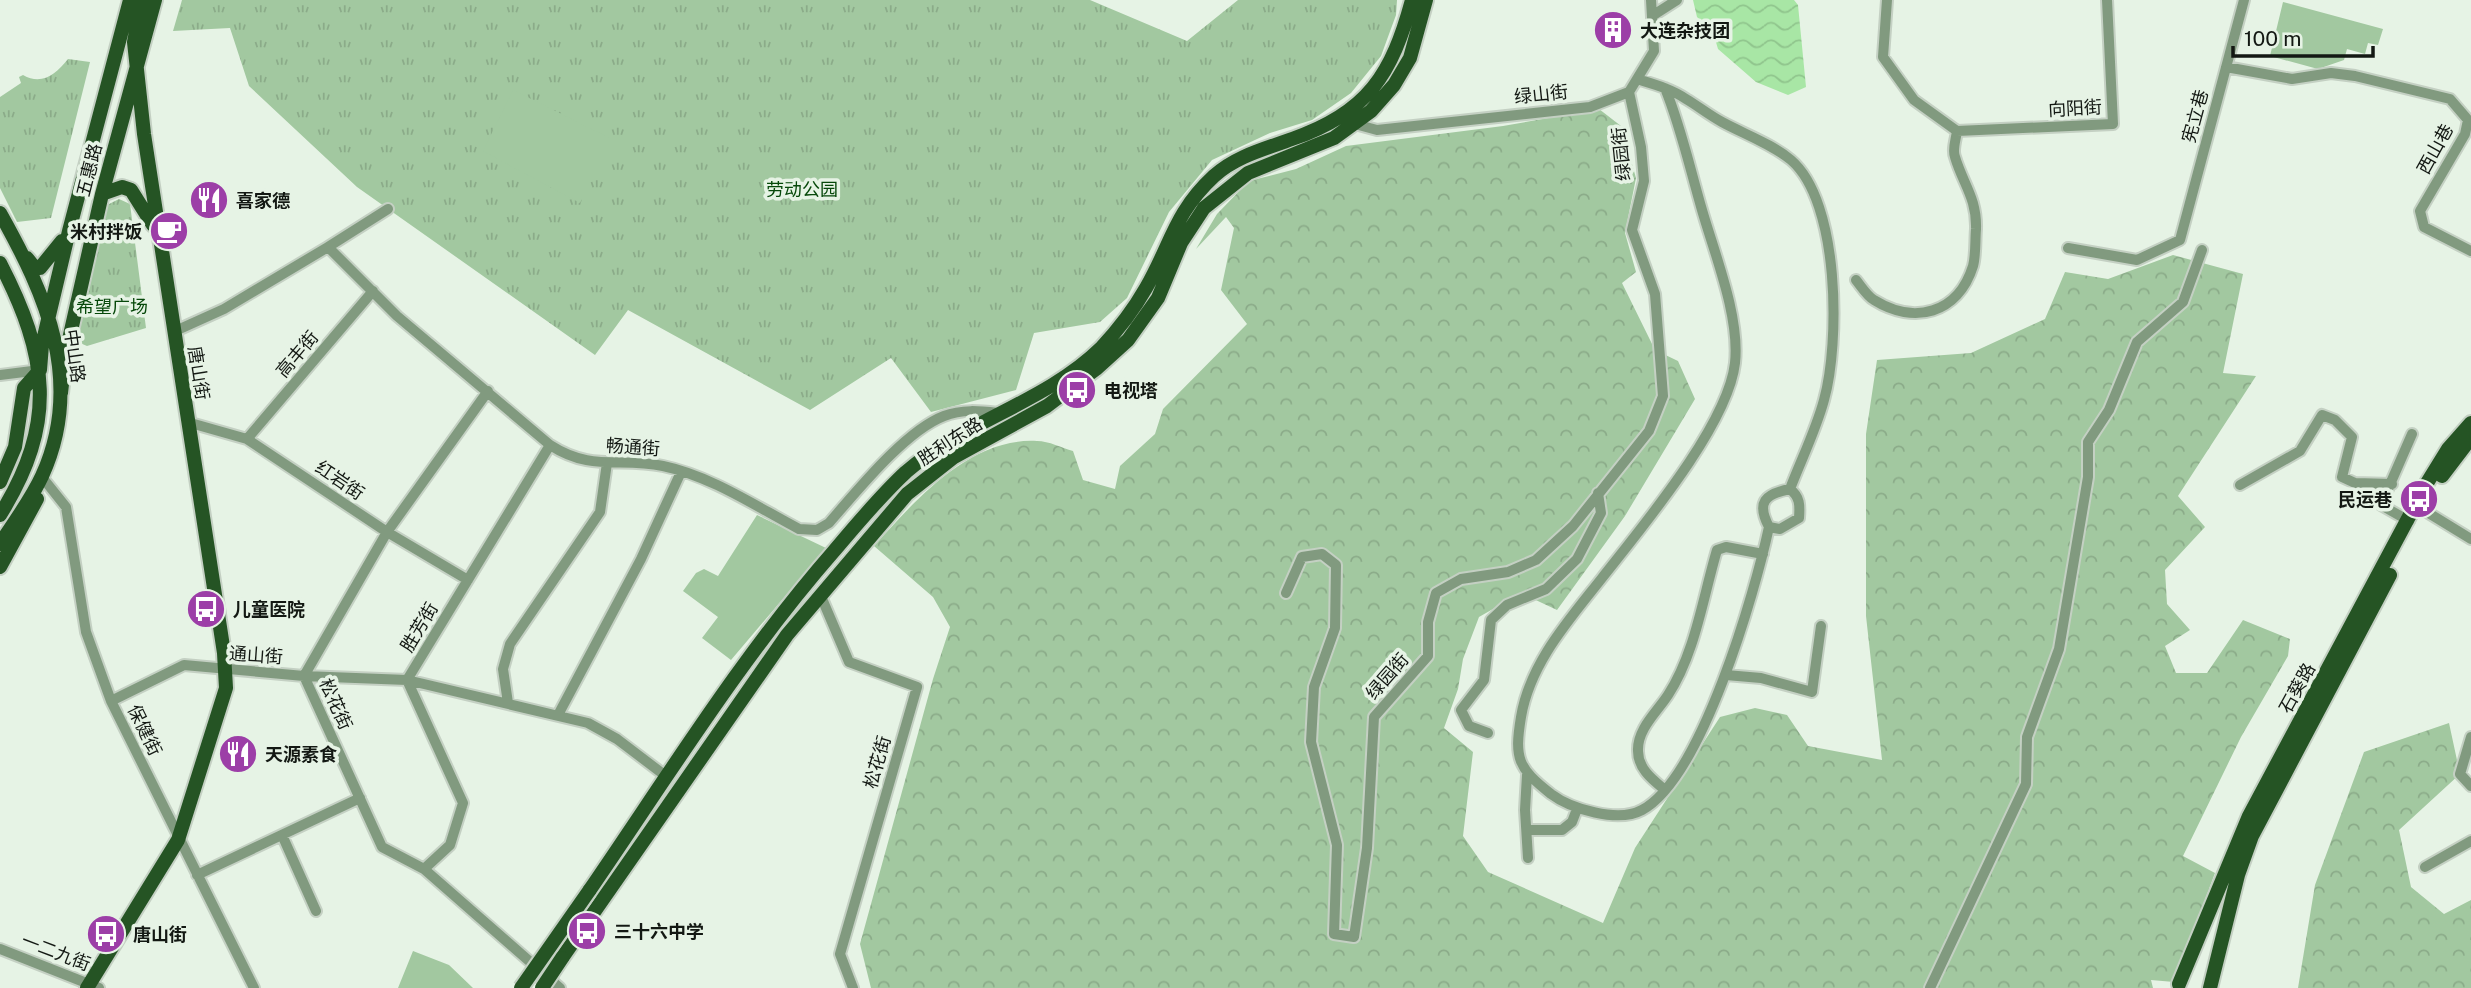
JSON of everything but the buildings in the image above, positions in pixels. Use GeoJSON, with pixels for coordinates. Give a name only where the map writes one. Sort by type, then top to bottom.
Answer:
{"type":"FeatureCollection","features":[{"type":"Feature","properties":{"kind":"main road","name":"五惠路"},"geometry":{"type":"LineString","coordinates":[[40,370],[49,312],[130,0]]}},
{"type":"Feature","properties":{"kind":"main road"},"geometry":{"type":"LineString","coordinates":[[137,65],[134,42],[142,0]]}},
{"type":"Feature","properties":{"kind":"main road","name":"五惠路"},"geometry":{"type":"LineString","coordinates":[[61,393],[65,357],[102,194],[155,0]]}},
{"type":"Feature","properties":{"kind":"main road"},"geometry":{"type":"LineString","coordinates":[[521,988],[769,629],[873,506],[930,454],[1066,375],[1101,348],[1147,287],[1176,222],[1215,175],[1248,155],[1328,125],[1367,93],[1392,62],[1412,0]]}},
{"type":"Feature","properties":{"kind":"main road","name":"胜利东路"},"geometry":{"type":"LineString","coordinates":[[542,988],[696,762],[820,594],[907,494],[954,457],[1047,406],[1096,369],[1128,340],[1158,298],[1181,243],[1204,208],[1248,173],[1334,138],[1355,124],[1394,85],[1410,58],[1426,0]]}},
{"type":"Feature","properties":{"kind":"main road","name":"唐山街"},"geometry":{"type":"LineString","coordinates":[[91,987],[178,840],[226,688],[226,671],[158,232],[137,65]]}},
{"type":"Feature","properties":{"kind":"main road"},"geometry":{"type":"LineString","coordinates":[[102,194],[122,187],[131,190],[158,232]]}},
{"type":"Feature","properties":{"kind":"main road","name":"中山路"},"geometry":{"type":"LineString","coordinates":[[0,213],[49,312],[61,374],[61,393],[49,459],[42,477],[0,544]]}},
{"type":"Feature","properties":{"kind":"main road"},"geometry":{"type":"LineString","coordinates":[[19,247],[30,263],[40,268],[52,257],[69,231]]}},
{"type":"Feature","properties":{"kind":"main road","name":"中山路"},"geometry":{"type":"LineString","coordinates":[[0,263],[32,332],[40,370],[40,396],[32,446],[15,491],[0,515]]}},
{"type":"Feature","properties":{"kind":"main road"},"geometry":{"type":"LineString","coordinates":[[0,482],[15,447],[24,388],[40,370]]}},
{"type":"Feature","properties":{"kind":"main road","name":"石葵路"},"geometry":{"type":"LineString","coordinates":[[2179,984],[2249,816],[2409,520],[2420,508],[2448,449],[2471,423]]}},
{"type":"Feature","properties":{"kind":"main road"},"geometry":{"type":"LineString","coordinates":[[2210,988],[2238,875],[2260,818],[2420,508],[2471,438]]}},
{"type":"Feature","properties":{"kind":"main road"},"geometry":{"type":"LineString","coordinates":[[0,566],[33,510],[42,477]]}},
{"type":"Feature","properties":{"kind":"street"},"geometry":{"type":"LineString","coordinates":[[1629,92],[1654,51],[1651,0]]}},
{"type":"Feature","properties":{"kind":"street"},"geometry":{"type":"LineString","coordinates":[[1652,16],[1678,0]]}},
{"type":"Feature","properties":{"kind":"street"},"geometry":{"type":"LineString","coordinates":[[1856,280],[1872,300],[1902,312],[1922,314],[1941,309],[1958,294],[1973,266],[1976,225],[1973,195],[1954,155],[1957,131],[1914,100],[1883,57],[1887,0]]}},
{"type":"Feature","properties":{"kind":"street","name":"向阳街"},"geometry":{"type":"LineString","coordinates":[[1957,131],[2113,124],[2107,0]]}},
{"type":"Feature","properties":{"kind":"street","name":"宪立巷"},"geometry":{"type":"LineString","coordinates":[[2068,248],[2137,260],[2180,240],[2244,0]]}},
{"type":"Feature","properties":{"kind":"street","name":"西山巷"},"geometry":{"type":"LineString","coordinates":[[2226,67],[2292,79],[2331,73],[2355,76],[2450,99],[2469,120],[2468,135],[2420,211],[2424,227],[2471,251]]}},
{"type":"Feature","properties":{"kind":"street"},"geometry":{"type":"LineString","coordinates":[[1637,79],[1665,88],[1793,161],[1808,184],[1822,220],[1833,277],[1834,342],[1824,400],[1790,489]]}},
{"type":"Feature","properties":{"kind":"street"},"geometry":{"type":"LineString","coordinates":[[1665,88],[1724,287],[1735,336],[1735,364],[1728,391],[1703,440],[1657,507],[1557,636],[1526,689],[1517,754],[1527,775],[1563,803],[1577,809],[1610,814],[1641,811],[1665,790],[1696,744],[1726,675],[1769,527],[1763,515],[1763,504],[1772,493],[1790,489]]}},
{"type":"Feature","properties":{"kind":"street","name":"绿山街"},"geometry":{"type":"LineString","coordinates":[[1355,124],[1377,130],[1590,107],[1629,92]]}},
{"type":"Feature","properties":{"kind":"street","name":"绿园街"},"geometry":{"type":"LineString","coordinates":[[1286,593],[1302,557],[1322,554],[1336,565],[1335,628],[1314,688],[1311,742],[1337,845],[1332,904],[1334,934],[1354,937],[1367,848],[1374,717],[1428,656],[1428,622],[1436,593],[1461,579],[1507,572],[1535,560],[1573,526],[1649,431],[1663,396],[1655,294],[1632,230],[1644,181],[1641,146],[1629,92]]}},
{"type":"Feature","properties":{"kind":"street"},"geometry":{"type":"LineString","coordinates":[[173,332],[224,309],[388,209]]}},
{"type":"Feature","properties":{"kind":"street","name":"畅通街"},"geometry":{"type":"LineString","coordinates":[[328,247],[397,316],[569,458],[662,466],[699,478],[799,529],[817,530],[829,523],[893,452],[943,416],[975,410],[998,413]]}},
{"type":"Feature","properties":{"kind":"street"},"geometry":{"type":"LineString","coordinates":[[1930,988],[2026,784],[2027,737],[2059,649],[2088,477],[2088,442],[2109,410],[2137,342],[2183,302],[2202,250]]}},
{"type":"Feature","properties":{"kind":"street","name":"高丰街"},"geometry":{"type":"LineString","coordinates":[[247,439],[373,291]]}},
{"type":"Feature","properties":{"kind":"street"},"geometry":{"type":"LineString","coordinates":[[0,375],[40,370]]}},
{"type":"Feature","properties":{"kind":"street","name":"松花街"},"geometry":{"type":"LineString","coordinates":[[488,391],[387,532],[304,676],[382,847],[424,869],[559,988]]}},
{"type":"Feature","properties":{"kind":"street"},"geometry":{"type":"LineString","coordinates":[[2240,485],[2300,451],[2322,415],[2335,420],[2351,437],[2342,477],[2355,483],[2392,484]]}},
{"type":"Feature","properties":{"kind":"street","name":"红岩街"},"geometry":{"type":"LineString","coordinates":[[187,422],[247,439],[387,532],[468,580]]}},
{"type":"Feature","properties":{"kind":"street"},"geometry":{"type":"LineString","coordinates":[[2409,520],[2381,505],[2412,434]]}},
{"type":"Feature","properties":{"kind":"street","name":"胜芳街"},"geometry":{"type":"LineString","coordinates":[[424,869],[450,845],[463,803],[407,680],[550,445]]}},
{"type":"Feature","properties":{"kind":"street"},"geometry":{"type":"LineString","coordinates":[[508,703],[503,668],[510,644],[600,512],[607,463]]}},
{"type":"Feature","properties":{"kind":"street"},"geometry":{"type":"LineString","coordinates":[[558,715],[641,559],[681,472]]}},
{"type":"Feature","properties":{"kind":"street","name":"保健街"},"geometry":{"type":"LineString","coordinates":[[42,477],[66,507],[86,632],[111,701],[254,988]]}},
{"type":"Feature","properties":{"kind":"street"},"geometry":{"type":"LineString","coordinates":[[1769,527],[1780,528],[1799,518],[1800,505],[1797,495],[1790,489]]}},
{"type":"Feature","properties":{"kind":"street"},"geometry":{"type":"LineString","coordinates":[[1488,733],[1469,726],[1461,710],[1484,680],[1491,620],[1507,605],[1546,589],[1577,559],[1601,513],[1598,493]]}},
{"type":"Feature","properties":{"kind":"street"},"geometry":{"type":"LineString","coordinates":[[2420,508],[2471,539]]}},
{"type":"Feature","properties":{"kind":"street"},"geometry":{"type":"LineString","coordinates":[[1665,790],[1641,766],[1637,751],[1642,731],[1670,692],[1686,659],[1717,550],[1726,547],[1763,554]]}},
{"type":"Feature","properties":{"kind":"street","name":"松花街"},"geometry":{"type":"LineString","coordinates":[[820,594],[849,662],[917,687],[840,954],[853,988]]}},
{"type":"Feature","properties":{"kind":"street"},"geometry":{"type":"LineString","coordinates":[[1726,675],[1761,678],[1812,692],[1821,626]]}},
{"type":"Feature","properties":{"kind":"street","name":"通山街"},"geometry":{"type":"LineString","coordinates":[[111,701],[184,665],[226,671],[407,680],[558,715],[604,731],[667,778]]}},
{"type":"Feature","properties":{"kind":"street"},"geometry":{"type":"LineString","coordinates":[[2471,737],[2460,774],[2471,786]]}},
{"type":"Feature","properties":{"kind":"street"},"geometry":{"type":"LineString","coordinates":[[1527,775],[1525,810],[1528,858]]}},
{"type":"Feature","properties":{"kind":"street"},"geometry":{"type":"LineString","coordinates":[[197,875],[360,798]]}},
{"type":"Feature","properties":{"kind":"street"},"geometry":{"type":"LineString","coordinates":[[1528,830],[1562,831],[1572,822],[1577,809]]}},
{"type":"Feature","properties":{"kind":"street"},"geometry":{"type":"LineString","coordinates":[[282,835],[316,911]]}},
{"type":"Feature","properties":{"kind":"street"},"geometry":{"type":"LineString","coordinates":[[2425,867],[2471,841]]}},
{"type":"Feature","properties":{"kind":"street","name":"一二九街"},"geometry":{"type":"LineString","coordinates":[[0,949],[91,987]]}},
{"type":"Feature","properties":{"kind":"green space","name":"劳动公园"},"geometry":{"type":"Polygon","coordinates":[[[182,0],[1090,0],[1187,41],[1238,0],[1397,0],[1396,15],[1381,56],[1351,93],[1312,120],[1270,133],[1212,160],[1169,212],[1127,298],[1100,322],[1034,333],[1016,390],[931,412],[891,358],[810,410],[628,310],[595,355],[357,187],[249,86],[230,28],[173,31],[182,0]]]}},
{"type":"Feature","properties":{"kind":"green space"},"geometry":{"type":"Polygon","coordinates":[[[2283,2],[2383,29],[2378,45],[2368,43],[2365,54],[2347,49],[2344,60],[2318,69],[2270,56],[2283,2]]]}},
{"type":"Feature","properties":{"kind":"green space"},"geometry":{"type":"Polygon","coordinates":[[[68,59],[90,62],[51,218],[17,222],[0,188],[0,97],[21,83],[19,77],[48,77],[68,59]]]}},
{"type":"Feature","properties":{"kind":"green space"},"geometry":{"type":"Polygon","coordinates":[[[513,90],[612,139],[580,203],[483,151],[513,90]]]}},
{"type":"Feature","properties":{"kind":"green space"},"geometry":{"type":"Polygon","coordinates":[[[1599,109],[1621,126],[1636,178],[1625,233],[1636,272],[1622,283],[1655,350],[1678,361],[1695,399],[1625,516],[1557,610],[1521,593],[1479,617],[1463,659],[1458,689],[1444,728],[1473,752],[1463,836],[1488,872],[1603,923],[1635,848],[1720,717],[1755,708],[1787,715],[1808,746],[1882,760],[1866,616],[1866,434],[1877,360],[1971,353],[2045,319],[2065,272],[2108,279],[2173,255],[2243,274],[2223,373],[2256,376],[2178,496],[2205,527],[2165,570],[2167,604],[2190,630],[2165,646],[2176,673],[2207,673],[2243,620],[2290,639],[2288,656],[2241,737],[2183,856],[2215,873],[2174,982],[2151,980],[2153,988],[871,988],[860,944],[933,679],[950,627],[933,597],[874,546],[907,510],[945,475],[989,449],[1012,443],[1042,441],[1073,451],[1083,480],[1115,489],[1120,466],[1155,434],[1163,409],[1247,324],[1221,290],[1234,228],[1226,217],[1196,249],[1217,214],[1249,181],[1296,169],[1346,146],[1503,126],[1599,109]]]}},
{"type":"Feature","properties":{"kind":"green space","name":"希望广场"},"geometry":{"type":"Polygon","coordinates":[[[119,199],[130,204],[146,328],[87,346],[80,343],[76,332],[105,206],[119,199]]]}},
{"type":"Feature","properties":{"kind":"green space"},"geometry":{"type":"Polygon","coordinates":[[[757,515],[826,548],[731,660],[702,638],[718,617],[683,591],[696,573],[704,569],[718,576],[757,515]]]}},
{"type":"Feature","properties":{"kind":"green space"},"geometry":{"type":"Polygon","coordinates":[[[2449,723],[2460,774],[2399,830],[2411,887],[2444,914],[2471,900],[2471,988],[2298,988],[2315,885],[2364,752],[2449,723]]]}},
{"type":"Feature","properties":{"kind":"green space"},"geometry":{"type":"Polygon","coordinates":[[[413,951],[449,965],[473,988],[398,988],[413,951]]]}},
{"type":"Feature","properties":{"kind":"water"},"geometry":{"type":"Polygon","coordinates":[[[1693,0],[1794,0],[1798,5],[1806,87],[1788,95],[1756,82],[1718,49],[1713,32],[1697,17],[1693,0]]]}},
{"type":"Feature","properties":{"kind":"place","name":"大连杂技团"},"geometry":{"type":"Point","coordinates":[1613,30]}},
{"type":"Feature","properties":{"kind":"place","name":"喜家德"},"geometry":{"type":"Point","coordinates":[209,200]}},
{"type":"Feature","properties":{"kind":"place","name":"米村拌饭"},"geometry":{"type":"Point","coordinates":[169,231]}},
{"type":"Feature","properties":{"kind":"place","name":"电视塔"},"geometry":{"type":"Point","coordinates":[1077,390]}},
{"type":"Feature","properties":{"kind":"place","name":"民运巷"},"geometry":{"type":"Point","coordinates":[2419,499]}},
{"type":"Feature","properties":{"kind":"place","name":"儿童医院"},"geometry":{"type":"Point","coordinates":[206,609]}},
{"type":"Feature","properties":{"kind":"place","name":"天源素食"},"geometry":{"type":"Point","coordinates":[238,754]}},
{"type":"Feature","properties":{"kind":"place","name":"三十六中学"},"geometry":{"type":"Point","coordinates":[587,931]}},
{"type":"Feature","properties":{"kind":"place","name":"唐山街"},"geometry":{"type":"Point","coordinates":[106,934]}}]}
